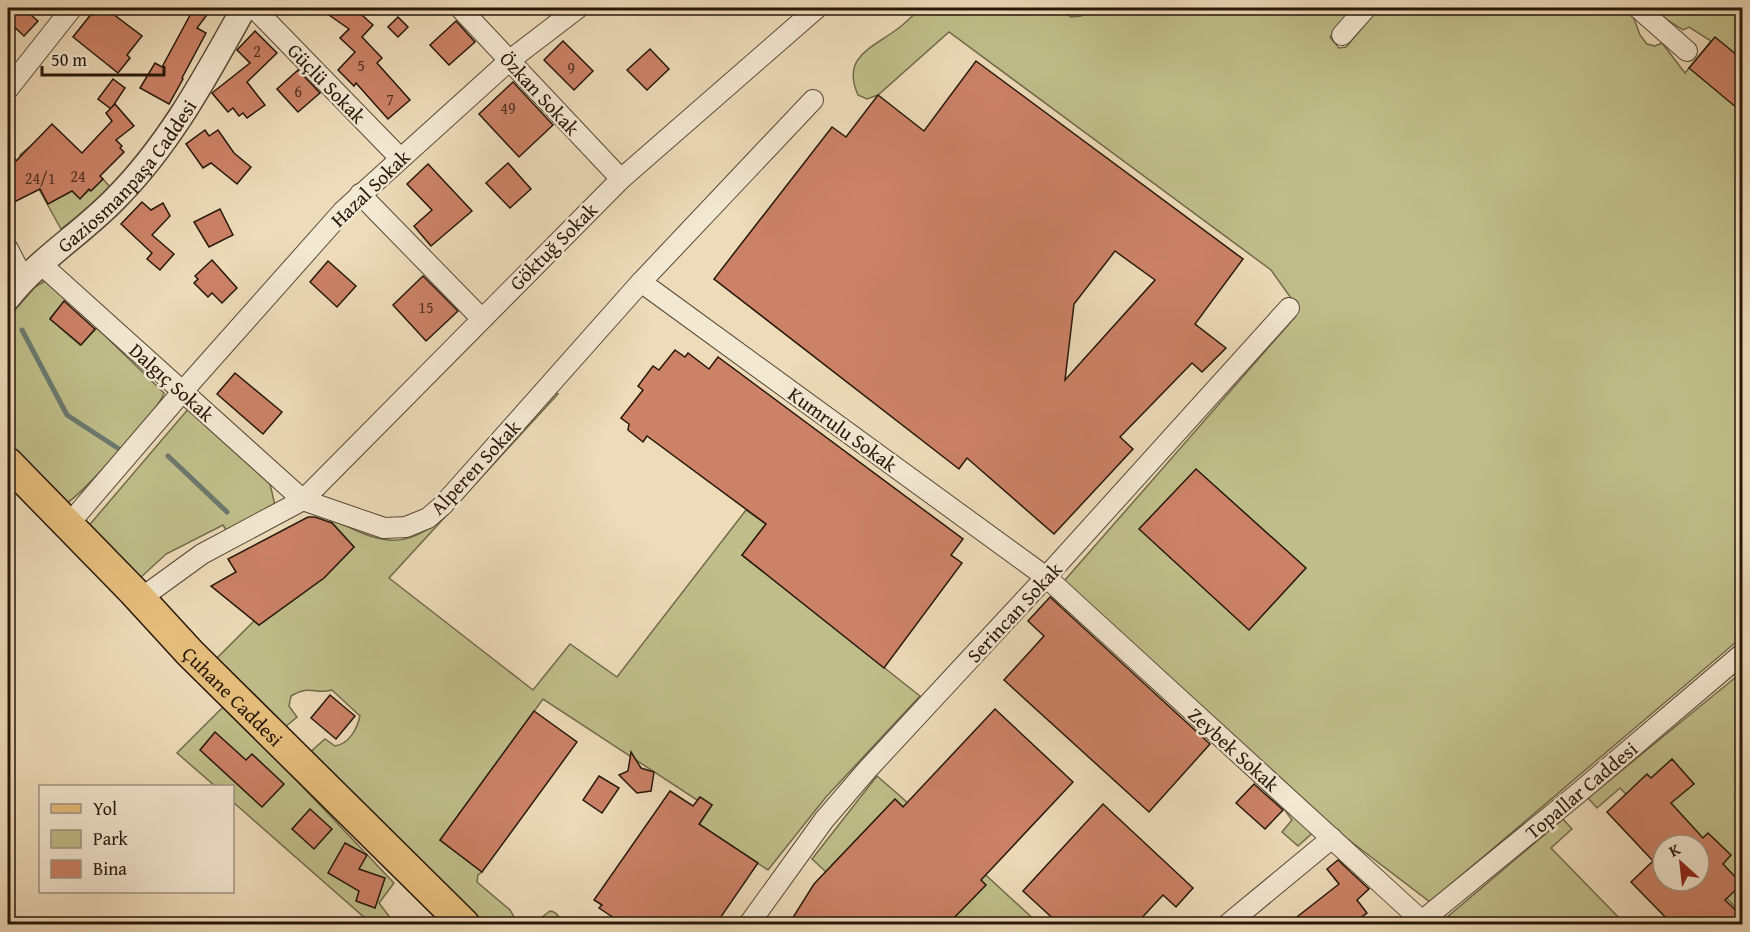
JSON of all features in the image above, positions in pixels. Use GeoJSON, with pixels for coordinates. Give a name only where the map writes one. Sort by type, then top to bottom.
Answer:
{"type":"FeatureCollection","features":[{"type":"Feature","properties":{"kind":"main road","name":"Çuhane Caddesi"},"geometry":{"type":"LineString","coordinates":[[8,463],[140,598],[190,653],[464,924]]}},
{"type":"Feature","properties":{"kind":"street"},"geometry":{"type":"LineString","coordinates":[[8,89],[72,8]]}},
{"type":"Feature","properties":{"kind":"street","name":"Gaziosmanpaşa Caddesi"},"geometry":{"type":"LineString","coordinates":[[8,298],[32,272],[114,201],[149,163],[196,95],[244,8]]}},
{"type":"Feature","properties":{"kind":"street","name":"Güçlü Sokak"},"geometry":{"type":"LineString","coordinates":[[254,8],[400,158]]}},
{"type":"Feature","properties":{"kind":"street","name":"Özkan Sokak"},"geometry":{"type":"LineString","coordinates":[[462,8],[621,179]]}},
{"type":"Feature","properties":{"kind":"street","name":"Hazal Sokak"},"geometry":{"type":"LineString","coordinates":[[68,525],[343,211],[510,60],[578,8]]}},
{"type":"Feature","properties":{"kind":"street","name":"Göktuğ Sokak"},"geometry":{"type":"LineString","coordinates":[[303,500],[621,179],[818,8]]}},
{"type":"Feature","properties":{"kind":"street"},"geometry":{"type":"LineString","coordinates":[[1342,35],[1366,8]]}},
{"type":"Feature","properties":{"kind":"street"},"geometry":{"type":"LineString","coordinates":[[1638,8],[1688,51]]}},
{"type":"Feature","properties":{"kind":"street","name":"Alperen Sokak"},"geometry":{"type":"LineString","coordinates":[[303,500],[384,528],[406,527],[428,518],[443,505],[641,282],[813,100]]}},
{"type":"Feature","properties":{"kind":"street"},"geometry":{"type":"LineString","coordinates":[[360,194],[482,319]]}},
{"type":"Feature","properties":{"kind":"street"},"geometry":{"type":"LineString","coordinates":[[8,249],[32,272]]}},
{"type":"Feature","properties":{"kind":"street","name":"Dalgıç Sokak"},"geometry":{"type":"LineString","coordinates":[[32,272],[183,391],[303,500]]}},
{"type":"Feature","properties":{"kind":"street","name":"Kumrulu Sokak"},"geometry":{"type":"LineString","coordinates":[[641,282],[1046,577]]}},
{"type":"Feature","properties":{"kind":"street","name":"Serincan Sokak"},"geometry":{"type":"LineString","coordinates":[[749,924],[824,820],[845,795],[1289,308]]}},
{"type":"Feature","properties":{"kind":"street"},"geometry":{"type":"LineString","coordinates":[[140,598],[202,554],[303,500]]}},
{"type":"Feature","properties":{"kind":"street","name":"Zeybek Sokak"},"geometry":{"type":"LineString","coordinates":[[1046,577],[1332,838],[1420,923]]}},
{"type":"Feature","properties":{"kind":"street","name":"Topallar Caddesi"},"geometry":{"type":"LineString","coordinates":[[1420,923],[1585,788],[1743,654]]}},
{"type":"Feature","properties":{"kind":"street"},"geometry":{"type":"LineString","coordinates":[[1228,924],[1332,838]]}},
{"type":"Feature","properties":{"kind":"green space"},"geometry":{"type":"Polygon","coordinates":[[[921,8],[1058,8],[1071,17],[1081,16],[1089,8],[1354,8],[1330,37],[1339,48],[1346,47],[1379,8],[1630,8],[1640,35],[1647,44],[1655,46],[1662,43],[1685,73],[1711,41],[1689,27],[1683,30],[1648,8],[1742,8],[1742,637],[1430,902],[1337,831],[1317,829],[1298,846],[1282,832],[1292,820],[1284,809],[1213,741],[1051,596],[1296,316],[1296,305],[1271,270],[949,32],[878,95],[867,99],[858,95],[853,71],[856,62],[869,48],[899,28],[921,8]]]}},
{"type":"Feature","properties":{"kind":"green space"},"geometry":{"type":"Polygon","coordinates":[[[33,144],[80,198],[103,179],[110,187],[94,204],[61,229],[20,155],[33,144]]]}},
{"type":"Feature","properties":{"kind":"green space"},"geometry":{"type":"Polygon","coordinates":[[[45,281],[66,299],[50,319],[80,345],[97,328],[164,393],[160,402],[119,451],[86,486],[65,504],[8,450],[8,318],[35,287],[45,281]]]}},
{"type":"Feature","properties":{"kind":"green space"},"geometry":{"type":"Polygon","coordinates":[[[556,393],[558,394],[389,578],[533,690],[570,644],[617,677],[746,510],[766,524],[742,555],[920,696],[826,797],[768,870],[699,825],[712,805],[700,797],[697,800],[543,699],[440,840],[482,872],[478,875],[477,882],[510,910],[514,917],[510,924],[481,924],[308,754],[325,739],[335,746],[340,745],[354,731],[360,716],[332,690],[308,690],[291,696],[289,706],[297,717],[285,727],[216,659],[254,621],[259,625],[324,578],[354,547],[327,517],[384,540],[411,538],[425,531],[440,520],[556,393]]]}},
{"type":"Feature","properties":{"kind":"green space"},"geometry":{"type":"Polygon","coordinates":[[[189,408],[269,480],[275,505],[226,530],[223,525],[166,554],[139,579],[86,529],[189,408]]]}},
{"type":"Feature","properties":{"kind":"green space"},"geometry":{"type":"Polygon","coordinates":[[[1742,672],[1742,914],[1711,882],[1711,833],[1663,833],[1620,788],[1597,808],[1588,798],[1742,672]]]}},
{"type":"Feature","properties":{"kind":"green space"},"geometry":{"type":"Polygon","coordinates":[[[225,705],[394,883],[379,903],[395,924],[364,924],[366,919],[234,803],[234,785],[214,785],[177,753],[225,705]]]}},
{"type":"Feature","properties":{"kind":"green space"},"geometry":{"type":"Polygon","coordinates":[[[877,776],[1039,924],[948,924],[985,885],[895,799],[832,865],[895,924],[882,924],[812,859],[877,776]]]}},
{"type":"Feature","properties":{"kind":"green space"},"geometry":{"type":"Polygon","coordinates":[[[1563,819],[1572,829],[1551,848],[1625,924],[1439,924],[1563,819]]]}},
{"type":"Feature","properties":{"kind":"green space"},"geometry":{"type":"Polygon","coordinates":[[[550,911],[558,915],[560,924],[533,924],[550,911]]]}},
{"type":"Feature","properties":{"kind":"building"},"geometry":{"type":"Polygon","coordinates":[[[8,8],[38,8],[31,15],[38,21],[24,36],[8,21],[8,8]]]}},
{"type":"Feature","properties":{"kind":"building"},"geometry":{"type":"Polygon","coordinates":[[[96,8],[105,8],[142,36],[127,55],[130,58],[118,73],[73,37],[96,8]]]}},
{"type":"Feature","properties":{"kind":"building"},"geometry":{"type":"Polygon","coordinates":[[[194,8],[212,8],[197,28],[206,33],[169,104],[140,88],[155,63],[162,67],[194,8]]]}},
{"type":"Feature","properties":{"kind":"building"},"geometry":{"type":"Polygon","coordinates":[[[319,8],[350,8],[373,25],[362,37],[382,58],[377,63],[410,100],[388,119],[356,83],[354,86],[338,70],[355,52],[340,38],[349,29],[319,8]]]}},
{"type":"Feature","properties":{"kind":"building"},"geometry":{"type":"Polygon","coordinates":[[[398,17],[408,27],[398,37],[388,27],[398,17]]]}},
{"type":"Feature","properties":{"kind":"building"},"geometry":{"type":"Polygon","coordinates":[[[456,21],[475,42],[449,65],[430,45],[456,21]]]}},
{"type":"Feature","properties":{"kind":"building"},"geometry":{"type":"Polygon","coordinates":[[[255,31],[277,53],[247,82],[265,105],[247,118],[243,113],[239,116],[233,108],[228,112],[212,93],[250,63],[237,50],[255,31]]]}},
{"type":"Feature","properties":{"kind":"building"},"geometry":{"type":"Polygon","coordinates":[[[1715,37],[1743,60],[1743,113],[1689,68],[1715,37]]]}},
{"type":"Feature","properties":{"kind":"building"},"geometry":{"type":"Polygon","coordinates":[[[563,41],[593,71],[574,90],[544,60],[563,41]]]}},
{"type":"Feature","properties":{"kind":"building"},"geometry":{"type":"Polygon","coordinates":[[[650,49],[669,69],[647,90],[627,70],[650,49]]]}},
{"type":"Feature","properties":{"kind":"building"},"geometry":{"type":"Polygon","coordinates":[[[976,61],[1243,259],[1195,324],[1226,348],[1202,372],[1192,363],[1120,437],[1133,449],[1054,534],[967,458],[959,469],[714,279],[832,127],[846,137],[878,95],[924,131],[976,61]],[[1115,251],[1074,304],[1065,380],[1155,280],[1115,251]]]}},
{"type":"Feature","properties":{"kind":"building"},"geometry":{"type":"Polygon","coordinates":[[[298,70],[320,93],[298,112],[277,89],[298,70]]]}},
{"type":"Feature","properties":{"kind":"building"},"geometry":{"type":"Polygon","coordinates":[[[113,79],[125,88],[111,109],[98,99],[113,79]]]}},
{"type":"Feature","properties":{"kind":"building"},"geometry":{"type":"Polygon","coordinates":[[[513,82],[553,125],[519,157],[479,114],[513,82]]]}},
{"type":"Feature","properties":{"kind":"building"},"geometry":{"type":"Polygon","coordinates":[[[115,104],[134,126],[116,140],[124,152],[100,176],[103,179],[91,191],[89,189],[80,199],[72,191],[48,204],[40,189],[8,205],[8,145],[16,161],[52,124],[82,153],[112,121],[106,113],[115,104]]]}},
{"type":"Feature","properties":{"kind":"building"},"geometry":{"type":"Polygon","coordinates":[[[205,130],[209,136],[218,130],[234,153],[251,167],[237,184],[211,163],[203,168],[186,144],[205,130]]]}},
{"type":"Feature","properties":{"kind":"building"},"geometry":{"type":"Polygon","coordinates":[[[508,163],[531,189],[510,208],[486,183],[508,163]]]}},
{"type":"Feature","properties":{"kind":"building"},"geometry":{"type":"Polygon","coordinates":[[[428,164],[472,211],[431,246],[414,226],[432,210],[407,184],[428,164]]]}},
{"type":"Feature","properties":{"kind":"building"},"geometry":{"type":"Polygon","coordinates":[[[142,202],[151,210],[163,203],[170,216],[152,235],[174,254],[160,270],[147,259],[152,253],[121,224],[142,202]]]}},
{"type":"Feature","properties":{"kind":"building"},"geometry":{"type":"Polygon","coordinates":[[[220,209],[233,235],[209,247],[194,222],[220,209]]]}},
{"type":"Feature","properties":{"kind":"building"},"geometry":{"type":"Polygon","coordinates":[[[212,260],[237,288],[222,303],[212,293],[208,297],[194,283],[198,279],[195,276],[212,260]]]}},
{"type":"Feature","properties":{"kind":"building"},"geometry":{"type":"Polygon","coordinates":[[[328,261],[356,286],[337,307],[310,282],[328,261]]]}},
{"type":"Feature","properties":{"kind":"building"},"geometry":{"type":"Polygon","coordinates":[[[423,276],[458,311],[426,341],[393,305],[423,276]]]}},
{"type":"Feature","properties":{"kind":"building"},"geometry":{"type":"Polygon","coordinates":[[[64,301],[95,329],[81,345],[50,319],[64,301]]]}},
{"type":"Feature","properties":{"kind":"building"},"geometry":{"type":"Polygon","coordinates":[[[675,350],[685,357],[688,353],[709,369],[718,357],[963,539],[951,555],[962,563],[884,668],[742,555],[766,524],[647,436],[643,442],[628,430],[629,424],[621,418],[643,390],[638,386],[653,366],[659,370],[675,350]]]}},
{"type":"Feature","properties":{"kind":"building"},"geometry":{"type":"Polygon","coordinates":[[[235,373],[282,412],[263,434],[217,394],[235,373]]]}},
{"type":"Feature","properties":{"kind":"building"},"geometry":{"type":"Polygon","coordinates":[[[1196,469],[1306,568],[1249,630],[1139,529],[1196,469]]]}},
{"type":"Feature","properties":{"kind":"building"},"geometry":{"type":"Polygon","coordinates":[[[308,517],[332,523],[354,547],[324,578],[259,625],[211,586],[236,572],[228,559],[308,517]]]}},
{"type":"Feature","properties":{"kind":"building"},"geometry":{"type":"Polygon","coordinates":[[[1050,597],[1210,744],[1149,812],[1004,680],[1044,636],[1028,621],[1050,597]]]}},
{"type":"Feature","properties":{"kind":"building"},"geometry":{"type":"Polygon","coordinates":[[[330,695],[355,716],[336,739],[311,718],[330,695]]]}},
{"type":"Feature","properties":{"kind":"building"},"geometry":{"type":"Polygon","coordinates":[[[995,709],[1073,782],[981,880],[986,885],[948,924],[798,924],[792,919],[814,884],[895,799],[903,807],[995,709]]]}},
{"type":"Feature","properties":{"kind":"building"},"geometry":{"type":"Polygon","coordinates":[[[534,711],[577,742],[482,872],[440,840],[534,711]]]}},
{"type":"Feature","properties":{"kind":"building"},"geometry":{"type":"Polygon","coordinates":[[[215,732],[246,760],[252,754],[284,784],[262,807],[200,750],[215,732]]]}},
{"type":"Feature","properties":{"kind":"building"},"geometry":{"type":"Polygon","coordinates":[[[631,752],[641,768],[654,772],[651,791],[637,793],[619,775],[628,771],[631,752]]]}},
{"type":"Feature","properties":{"kind":"building"},"geometry":{"type":"Polygon","coordinates":[[[1672,759],[1694,784],[1671,803],[1698,833],[1651,833],[1651,859],[1607,812],[1647,774],[1651,778],[1672,759]]]}},
{"type":"Feature","properties":{"kind":"building"},"geometry":{"type":"Polygon","coordinates":[[[599,776],[619,788],[602,813],[583,800],[599,776]]]}},
{"type":"Feature","properties":{"kind":"building"},"geometry":{"type":"Polygon","coordinates":[[[1254,784],[1283,810],[1265,829],[1236,803],[1254,784]]]}},
{"type":"Feature","properties":{"kind":"building"},"geometry":{"type":"Polygon","coordinates":[[[670,791],[693,806],[700,797],[712,805],[699,824],[758,863],[716,924],[623,924],[599,908],[602,905],[594,900],[670,791]]]}},
{"type":"Feature","properties":{"kind":"building"},"geometry":{"type":"Polygon","coordinates":[[[1103,804],[1193,888],[1176,907],[1163,895],[1136,924],[1059,924],[1023,891],[1103,804]]]}},
{"type":"Feature","properties":{"kind":"building"},"geometry":{"type":"Polygon","coordinates":[[[310,809],[332,829],[314,849],[292,829],[310,809]]]}},
{"type":"Feature","properties":{"kind":"building"},"geometry":{"type":"Polygon","coordinates":[[[1711,836],[1731,855],[1723,864],[1742,884],[1725,900],[1743,917],[1743,924],[1672,924],[1631,882],[1651,863],[1651,893],[1711,893],[1711,836]]]}},
{"type":"Feature","properties":{"kind":"building"},"geometry":{"type":"Polygon","coordinates":[[[345,843],[367,855],[359,869],[385,878],[375,908],[356,901],[359,891],[328,873],[345,843]]]}},
{"type":"Feature","properties":{"kind":"building"},"geometry":{"type":"Polygon","coordinates":[[[1338,860],[1369,889],[1357,900],[1367,913],[1352,924],[1288,924],[1339,884],[1327,869],[1338,860]]]}},
{"type":"Feature","properties":{"kind":"waterway"},"geometry":{"type":"LineString","coordinates":[[22,330],[67,415],[119,449]]}},
{"type":"Feature","properties":{"kind":"waterway"},"geometry":{"type":"LineString","coordinates":[[168,456],[227,512]]}}]}
